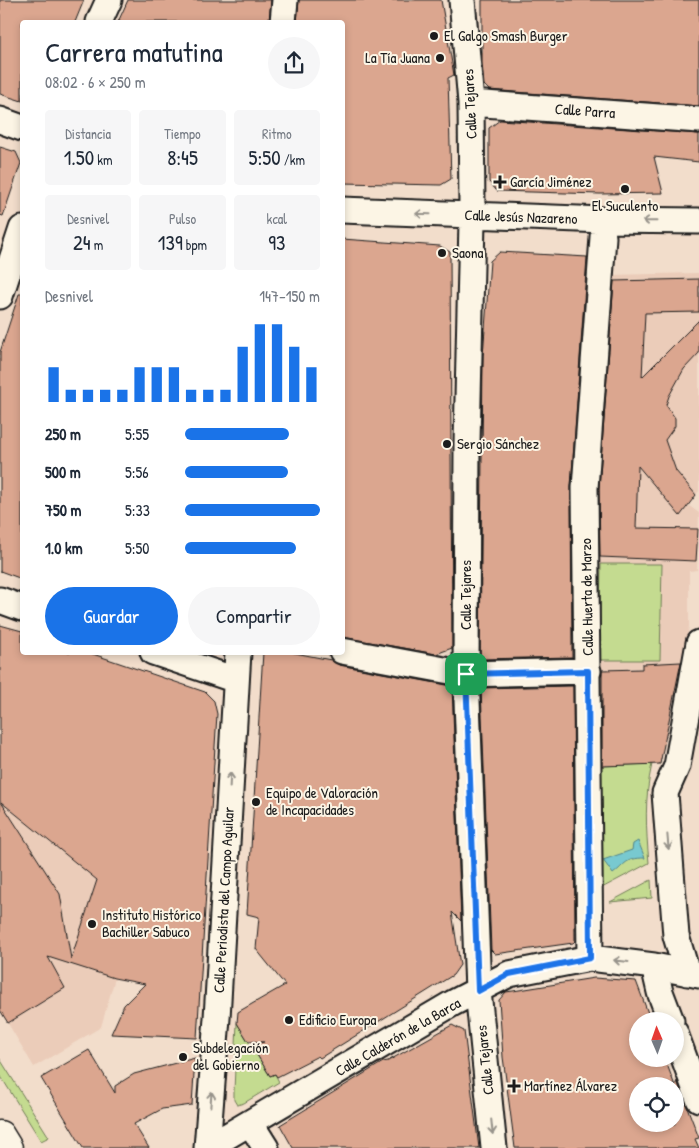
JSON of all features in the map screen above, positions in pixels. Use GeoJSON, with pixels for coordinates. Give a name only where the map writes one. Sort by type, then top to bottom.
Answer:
{"type":"FeatureCollection","features":[{"type":"Feature","properties":{"kind":"main road"},"geometry":{"type":"LineString","coordinates":[[0,1135],[8,1148]]}},
{"type":"Feature","properties":{"kind":"street"},"geometry":{"type":"LineString","coordinates":[[101,20],[108,0]]}},
{"type":"Feature","properties":{"kind":"street"},"geometry":{"type":"LineString","coordinates":[[283,20],[284,0]]}},
{"type":"Feature","properties":{"kind":"street","name":"Calle Tejares"},"geometry":{"type":"LineString","coordinates":[[462,0],[471,103],[472,215],[467,453],[466,674],[478,991],[494,1148]]}},
{"type":"Feature","properties":{"kind":"street","name":"Calle Parra"},"geometry":{"type":"LineString","coordinates":[[471,103],[699,120]]}},
{"type":"Feature","properties":{"kind":"street"},"geometry":{"type":"LineString","coordinates":[[0,120],[20,127]]}},
{"type":"Feature","properties":{"kind":"street","name":"Calle Jesús Nazareno"},"geometry":{"type":"LineString","coordinates":[[345,210],[604,220],[699,221]]}},
{"type":"Feature","properties":{"kind":"street"},"geometry":{"type":"LineString","coordinates":[[0,296],[20,235]]}},
{"type":"Feature","properties":{"kind":"street","name":"Calle Huerta de Marzo"},"geometry":{"type":"LineString","coordinates":[[590,958],[585,488],[604,237]]}},
{"type":"Feature","properties":{"kind":"street"},"geometry":{"type":"LineString","coordinates":[[0,600],[20,607]]}},
{"type":"Feature","properties":{"kind":"street"},"geometry":{"type":"LineString","coordinates":[[695,971],[676,936],[665,793],[677,766],[699,643]]}},
{"type":"Feature","properties":{"kind":"street"},"geometry":{"type":"LineString","coordinates":[[345,652],[466,674],[588,671]]}},
{"type":"Feature","properties":{"kind":"street"},"geometry":{"type":"LineString","coordinates":[[163,655],[236,680]]}},
{"type":"Feature","properties":{"kind":"street","name":"Calle Periodista del Campo Aguilar"},"geometry":{"type":"LineString","coordinates":[[207,1148],[217,1018],[238,655]]}},
{"type":"Feature","properties":{"kind":"street"},"geometry":{"type":"LineString","coordinates":[[677,766],[699,754]]}},
{"type":"Feature","properties":{"kind":"street","name":"Calle Calderón de la Barca"},"geometry":{"type":"LineString","coordinates":[[207,1148],[251,1124],[453,1003],[509,974],[590,958],[695,971]]}},
{"type":"Feature","properties":{"kind":"street"},"geometry":{"type":"LineString","coordinates":[[654,966],[660,992],[668,1012]]}},
{"type":"Feature","properties":{"kind":"street"},"geometry":{"type":"LineString","coordinates":[[684,1058],[699,1099]]}},
{"type":"Feature","properties":{"kind":"street"},"geometry":{"type":"LineString","coordinates":[[251,1124],[266,1148]]}},
{"type":"Feature","properties":{"kind":"shaded area"},"geometry":{"type":"Polygon","coordinates":[[[699,273],[699,491],[688,505],[699,513],[697,570],[689,571],[689,627],[660,765],[600,766],[593,491],[609,275],[699,273]]]}},
{"type":"Feature","properties":{"kind":"shaded area"},"geometry":{"type":"Polygon","coordinates":[[[0,802],[97,880],[115,978],[101,1027],[34,1067],[0,1010],[0,802]]]}},
{"type":"Feature","properties":{"kind":"green space"},"geometry":{"type":"Polygon","coordinates":[[[601,564],[662,564],[660,660],[599,660],[601,564]]]}},
{"type":"Feature","properties":{"kind":"green space"},"geometry":{"type":"Polygon","coordinates":[[[652,764],[646,814],[649,863],[598,890],[600,766],[652,764]]]}},
{"type":"Feature","properties":{"kind":"green space"},"geometry":{"type":"Polygon","coordinates":[[[651,880],[652,898],[610,902],[651,880]]]}},
{"type":"Feature","properties":{"kind":"green space"},"geometry":{"type":"Polygon","coordinates":[[[237,1023],[270,1076],[275,1074],[279,1082],[244,1103],[237,1105],[234,1100],[234,1091],[237,1023]]]}},
{"type":"Feature","properties":{"kind":"green space"},"geometry":{"type":"Polygon","coordinates":[[[0,1059],[49,1137],[41,1141],[0,1075],[0,1059]]]}},
{"type":"Feature","properties":{"kind":"water"},"geometry":{"type":"Polygon","coordinates":[[[638,841],[645,858],[630,860],[613,874],[603,860],[632,850],[633,844],[638,841]]]}},
{"type":"Feature","properties":{"kind":"building"},"geometry":{"type":"Polygon","coordinates":[[[0,0],[84,0],[76,20],[20,20],[20,100],[0,94],[0,0]]]}},
{"type":"Feature","properties":{"kind":"building"},"geometry":{"type":"Polygon","coordinates":[[[128,0],[271,0],[269,20],[119,20],[128,0]]]}},
{"type":"Feature","properties":{"kind":"building"},"geometry":{"type":"Polygon","coordinates":[[[299,0],[441,0],[454,75],[448,78],[451,179],[441,185],[345,183],[345,20],[297,20],[299,0]]]}},
{"type":"Feature","properties":{"kind":"building"},"geometry":{"type":"Polygon","coordinates":[[[482,0],[699,0],[699,106],[489,90],[484,85],[482,63],[482,0]]]}},
{"type":"Feature","properties":{"kind":"building"},"geometry":{"type":"Polygon","coordinates":[[[500,120],[699,134],[699,162],[654,157],[663,193],[600,194],[497,191],[489,182],[489,128],[500,120]]]}},
{"type":"Feature","properties":{"kind":"building"},"geometry":{"type":"Polygon","coordinates":[[[0,147],[16,152],[20,166],[3,216],[0,215],[0,147]]]}},
{"type":"Feature","properties":{"kind":"building"},"geometry":{"type":"Polygon","coordinates":[[[345,239],[440,246],[450,252],[452,648],[436,654],[345,638],[345,239]]]}},
{"type":"Feature","properties":{"kind":"building"},"geometry":{"type":"Polygon","coordinates":[[[500,252],[587,257],[571,487],[572,657],[480,659],[483,356],[490,261],[500,252]]]}},
{"type":"Feature","properties":{"kind":"building"},"geometry":{"type":"Polygon","coordinates":[[[699,279],[699,312],[645,313],[642,377],[699,320],[699,353],[684,369],[669,396],[666,405],[675,418],[675,426],[665,440],[676,471],[696,495],[680,516],[638,466],[636,528],[698,529],[696,561],[600,557],[599,488],[614,281],[699,279]]]}},
{"type":"Feature","properties":{"kind":"building"},"geometry":{"type":"Polygon","coordinates":[[[20,294],[20,578],[0,571],[0,352],[20,294]]]}},
{"type":"Feature","properties":{"kind":"building"},"geometry":{"type":"Polygon","coordinates":[[[0,625],[20,630],[20,655],[96,655],[205,692],[214,701],[217,714],[197,1038],[111,1034],[124,1005],[145,984],[114,978],[48,957],[65,988],[8,1023],[0,1010],[0,625]],[[1,802],[60,894],[71,959],[97,880],[1,802]]]}},
{"type":"Feature","properties":{"kind":"building"},"geometry":{"type":"Polygon","coordinates":[[[263,655],[305,655],[331,660],[339,665],[452,686],[461,921],[452,912],[460,965],[453,975],[320,1058],[318,1056],[277,1077],[275,1074],[270,1076],[251,1045],[264,1042],[248,1041],[237,1023],[238,1012],[285,985],[256,949],[259,917],[247,914],[263,655]]]}},
{"type":"Feature","properties":{"kind":"building"},"geometry":{"type":"Polygon","coordinates":[[[681,662],[660,764],[602,766],[602,670],[642,669],[642,664],[681,662]]]}},
{"type":"Feature","properties":{"kind":"building"},"geometry":{"type":"Polygon","coordinates":[[[573,686],[575,941],[573,943],[495,954],[491,950],[481,688],[573,686]]]}},
{"type":"Feature","properties":{"kind":"building"},"geometry":{"type":"Polygon","coordinates":[[[594,978],[636,981],[648,1012],[629,1012],[629,1068],[668,1068],[672,1077],[629,1077],[629,1132],[684,1132],[684,1099],[699,1138],[695,1139],[699,1148],[515,1148],[503,1057],[499,1000],[506,992],[594,978]]]}},
{"type":"Feature","properties":{"kind":"building"},"geometry":{"type":"Polygon","coordinates":[[[452,1025],[464,1031],[479,1148],[293,1148],[280,1125],[383,1062],[452,1025]]]}},
{"type":"Feature","properties":{"kind":"building","name":"Subdelegación del Gobierno"},"geometry":{"type":"Polygon","coordinates":[[[89,1050],[115,1093],[115,1086],[134,1074],[195,1058],[192,1105],[162,1109],[134,1124],[149,1148],[83,1148],[41,1078],[89,1050]]]}},
{"type":"Feature","properties":{"kind":"place","name":"El Galgo Smash Burger"},"geometry":{"type":"Point","coordinates":[434,36]}},
{"type":"Feature","properties":{"kind":"place","name":"La Tía Juana"},"geometry":{"type":"Point","coordinates":[440,58]}},
{"type":"Feature","properties":{"kind":"place","name":"García Jiménez"},"geometry":{"type":"Point","coordinates":[500,182]}},
{"type":"Feature","properties":{"kind":"place","name":"El Suculento"},"geometry":{"type":"Point","coordinates":[625,189]}},
{"type":"Feature","properties":{"kind":"place","name":"Saona"},"geometry":{"type":"Point","coordinates":[442,253]}},
{"type":"Feature","properties":{"kind":"place","name":"Sergio Sánchez"},"geometry":{"type":"Point","coordinates":[447,444]}},
{"type":"Feature","properties":{"kind":"place","name":"Equipo de Valoración de Incapacidades"},"geometry":{"type":"Point","coordinates":[256,802]}},
{"type":"Feature","properties":{"kind":"place","name":"Instituto Histórico Bachiller Sabuco"},"geometry":{"type":"Point","coordinates":[92,924]}},
{"type":"Feature","properties":{"kind":"place","name":"Edificio Europa"},"geometry":{"type":"Point","coordinates":[289,1020]}},
{"type":"Feature","properties":{"kind":"place","name":"Subdelegación del Gobierno"},"geometry":{"type":"Point","coordinates":[183,1057]}},
{"type":"Feature","properties":{"kind":"place","name":"Martínez Álvarez"},"geometry":{"type":"Point","coordinates":[514,1086]}},
{"type":"Feature","properties":{"kind":"route"},"geometry":{"type":"LineString","coordinates":[[588,671],[590,958],[509,974],[478,991],[477,968],[466,674],[588,671]]}}]}
